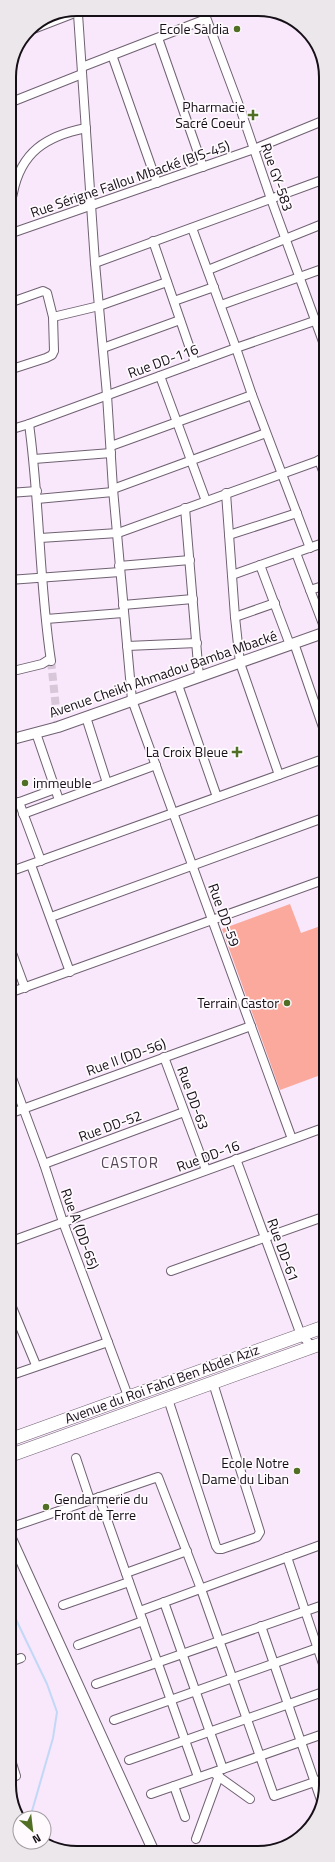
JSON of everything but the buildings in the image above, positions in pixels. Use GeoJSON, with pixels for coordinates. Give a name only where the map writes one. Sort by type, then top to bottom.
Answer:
{"type":"FeatureCollection","features":[{"type":"Feature","properties":{"kind":"main road","name":"Avenue du Roi Fahd Ben Abdel Aziz"},"geometry":{"type":"LineString","coordinates":[[16,1438],[128,1396],[319,1329]]}},
{"type":"Feature","properties":{"kind":"main road","name":"Avenue du Roi Fahd Ben Abdel Aziz"},"geometry":{"type":"LineString","coordinates":[[16,1454],[319,1344]]}},
{"type":"Feature","properties":{"kind":"street","name":"Rue DD-59"},"geometry":{"type":"LineString","coordinates":[[78,16],[95,263],[107,395],[123,609],[132,700],[292,1139]]}},
{"type":"Feature","properties":{"kind":"street"},"geometry":{"type":"LineString","coordinates":[[16,100],[82,71],[112,55],[158,38],[203,16]]}},
{"type":"Feature","properties":{"kind":"street","name":"Rue GY-583"},"geometry":{"type":"LineString","coordinates":[[205,16],[241,111],[319,332]]}},
{"type":"Feature","properties":{"kind":"street"},"geometry":{"type":"LineString","coordinates":[[46,24],[63,18]]}},
{"type":"Feature","properties":{"kind":"street"},"geometry":{"type":"LineString","coordinates":[[158,38],[203,167]]}},
{"type":"Feature","properties":{"kind":"street"},"geometry":{"type":"LineString","coordinates":[[112,55],[157,183]]}},
{"type":"Feature","properties":{"kind":"street","name":"Rue Sérigne Fallou Mbacké (BIS-45)"},"geometry":{"type":"LineString","coordinates":[[16,232],[254,149],[319,123]]}},
{"type":"Feature","properties":{"kind":"street"},"geometry":{"type":"LineString","coordinates":[[16,181],[18,172],[24,161],[36,149],[50,140],[86,128]]}},
{"type":"Feature","properties":{"kind":"street"},"geometry":{"type":"LineString","coordinates":[[95,263],[319,182]]}},
{"type":"Feature","properties":{"kind":"street"},"geometry":{"type":"LineString","coordinates":[[208,270],[319,226]]}},
{"type":"Feature","properties":{"kind":"street"},"geometry":{"type":"LineString","coordinates":[[192,228],[266,433],[283,473],[310,548]]}},
{"type":"Feature","properties":{"kind":"street"},"geometry":{"type":"LineString","coordinates":[[153,241],[194,363]]}},
{"type":"Feature","properties":{"kind":"street"},"geometry":{"type":"LineString","coordinates":[[221,305],[319,270]]}},
{"type":"Feature","properties":{"kind":"street"},"geometry":{"type":"LineString","coordinates":[[53,318],[99,306],[167,282]]}},
{"type":"Feature","properties":{"kind":"street"},"geometry":{"type":"LineString","coordinates":[[174,301],[214,287]]}},
{"type":"Feature","properties":{"kind":"street"},"geometry":{"type":"LineString","coordinates":[[16,301],[43,291],[47,293],[53,318],[54,351],[52,356],[16,368]]}},
{"type":"Feature","properties":{"kind":"street"},"geometry":{"type":"LineString","coordinates":[[103,348],[180,320]]}},
{"type":"Feature","properties":{"kind":"street","name":"Rue DD-116"},"geometry":{"type":"LineString","coordinates":[[16,428],[319,320]]}},
{"type":"Feature","properties":{"kind":"street"},"geometry":{"type":"LineString","coordinates":[[160,376],[206,501]]}},
{"type":"Feature","properties":{"kind":"street"},"geometry":{"type":"LineString","coordinates":[[34,459],[111,449],[177,422],[252,395]]}},
{"type":"Feature","properties":{"kind":"street"},"geometry":{"type":"LineString","coordinates":[[16,670],[42,664],[51,660],[42,578],[34,459],[29,424]]}},
{"type":"Feature","properties":{"kind":"street"},"geometry":{"type":"LineString","coordinates":[[16,494],[37,495],[113,490],[266,433]]}},
{"type":"Feature","properties":{"kind":"street"},"geometry":{"type":"LineString","coordinates":[[40,538],[118,533],[319,460]]}},
{"type":"Feature","properties":{"kind":"street"},"geometry":{"type":"LineString","coordinates":[[226,493],[235,617],[240,662],[279,775]]}},
{"type":"Feature","properties":{"kind":"street"},"geometry":{"type":"LineString","coordinates":[[185,508],[200,677]]}},
{"type":"Feature","properties":{"kind":"street"},"geometry":{"type":"LineString","coordinates":[[229,536],[297,513]]}},
{"type":"Feature","properties":{"kind":"street"},"geometry":{"type":"LineString","coordinates":[[232,575],[319,545]]}},
{"type":"Feature","properties":{"kind":"street"},"geometry":{"type":"LineString","coordinates":[[296,553],[319,614]]}},
{"type":"Feature","properties":{"kind":"street"},"geometry":{"type":"LineString","coordinates":[[16,580],[42,578],[190,560]]}},
{"type":"Feature","properties":{"kind":"street"},"geometry":{"type":"LineString","coordinates":[[260,565],[292,644],[319,717]]}},
{"type":"Feature","properties":{"kind":"street"},"geometry":{"type":"LineString","coordinates":[[310,590],[319,587]]}},
{"type":"Feature","properties":{"kind":"street"},"geometry":{"type":"LineString","coordinates":[[46,619],[193,599]]}},
{"type":"Feature","properties":{"kind":"street"},"geometry":{"type":"LineString","coordinates":[[235,617],[275,603]]}},
{"type":"Feature","properties":{"kind":"street","name":"Avenue Cheikh Ahmadou Bamba Mbacké"},"geometry":{"type":"LineString","coordinates":[[16,738],[86,717],[319,634]]}},
{"type":"Feature","properties":{"kind":"street"},"geometry":{"type":"LineString","coordinates":[[127,646],[197,643]]}},
{"type":"Feature","properties":{"kind":"street"},"geometry":{"type":"LineString","coordinates":[[178,685],[217,797]]}},
{"type":"Feature","properties":{"kind":"street"},"geometry":{"type":"LineString","coordinates":[[86,717],[107,783]]}},
{"type":"Feature","properties":{"kind":"street"},"geometry":{"type":"LineString","coordinates":[[36,733],[59,800]]}},
{"type":"Feature","properties":{"kind":"street"},"geometry":{"type":"LineString","coordinates":[[16,869],[319,761]]}},
{"type":"Feature","properties":{"kind":"street"},"geometry":{"type":"LineString","coordinates":[[23,814],[156,765]]}},
{"type":"Feature","properties":{"kind":"street"},"geometry":{"type":"LineString","coordinates":[[16,803],[55,789]]}},
{"type":"Feature","properties":{"kind":"street"},"geometry":{"type":"LineString","coordinates":[[19,802],[41,861]]}},
{"type":"Feature","properties":{"kind":"street"},"geometry":{"type":"LineString","coordinates":[[51,917],[319,820]]}},
{"type":"Feature","properties":{"kind":"street"},"geometry":{"type":"LineString","coordinates":[[31,864],[70,972]]}},
{"type":"Feature","properties":{"kind":"street"},"geometry":{"type":"LineString","coordinates":[[16,991],[319,882]]}},
{"type":"Feature","properties":{"kind":"street"},"geometry":{"type":"LineString","coordinates":[[16,964],[25,988]]}},
{"type":"Feature","properties":{"kind":"street","name":"Rue II (DD-56)"},"geometry":{"type":"LineString","coordinates":[[16,1111],[251,1026]]}},
{"type":"Feature","properties":{"kind":"street","name":"Rue DD-63"},"geometry":{"type":"LineString","coordinates":[[164,1057],[206,1170]]}},
{"type":"Feature","properties":{"kind":"street","name":"Rue A (DD-65)"},"geometry":{"type":"LineString","coordinates":[[16,1088],[44,1164],[63,1222],[128,1396]]}},
{"type":"Feature","properties":{"kind":"street","name":"Rue DD-52"},"geometry":{"type":"LineString","coordinates":[[44,1164],[184,1112]]}},
{"type":"Feature","properties":{"kind":"street","name":"Rue DD-16"},"geometry":{"type":"LineString","coordinates":[[16,1238],[319,1129]]}},
{"type":"Feature","properties":{"kind":"street","name":"Rue DD-61"},"geometry":{"type":"LineString","coordinates":[[236,1159],[301,1335],[312,1346]]}},
{"type":"Feature","properties":{"kind":"street"},"geometry":{"type":"LineString","coordinates":[[170,1271],[319,1219]]}},
{"type":"Feature","properties":{"kind":"street"},"geometry":{"type":"LineString","coordinates":[[16,1317],[36,1365]]}},
{"type":"Feature","properties":{"kind":"street"},"geometry":{"type":"LineString","coordinates":[[16,1373],[36,1365],[108,1342]]}},
{"type":"Feature","properties":{"kind":"street"},"geometry":{"type":"LineString","coordinates":[[168,1399],[216,1546],[218,1549],[222,1550],[258,1537],[260,1532],[213,1383]]}},
{"type":"Feature","properties":{"kind":"street"},"geometry":{"type":"LineString","coordinates":[[76,1458],[90,1500]]}},
{"type":"Feature","properties":{"kind":"street"},"geometry":{"type":"LineString","coordinates":[[16,1526],[158,1477],[220,1641],[274,1796],[319,1781]]}},
{"type":"Feature","properties":{"kind":"street"},"geometry":{"type":"LineString","coordinates":[[99,1497],[198,1777]]}},
{"type":"Feature","properties":{"kind":"street"},"geometry":{"type":"LineString","coordinates":[[140,1611],[319,1546]]}},
{"type":"Feature","properties":{"kind":"street"},"geometry":{"type":"LineString","coordinates":[[16,1547],[151,1846]]}},
{"type":"Feature","properties":{"kind":"street"},"geometry":{"type":"LineString","coordinates":[[126,1573],[187,1551]]}},
{"type":"Feature","properties":{"kind":"street"},"geometry":{"type":"LineString","coordinates":[[287,1557],[305,1611],[319,1641]]}},
{"type":"Feature","properties":{"kind":"street"},"geometry":{"type":"LineString","coordinates":[[63,1605],[129,1582]]}},
{"type":"Feature","properties":{"kind":"street"},"geometry":{"type":"LineString","coordinates":[[164,1602],[210,1732],[218,1772],[196,1839]]}},
{"type":"Feature","properties":{"kind":"street"},"geometry":{"type":"LineString","coordinates":[[96,1684],[319,1606]]}},
{"type":"Feature","properties":{"kind":"street"},"geometry":{"type":"LineString","coordinates":[[78,1645],[143,1621]]}},
{"type":"Feature","properties":{"kind":"street"},"geometry":{"type":"LineString","coordinates":[[262,1626],[318,1792]]}},
{"type":"Feature","properties":{"kind":"street"},"geometry":{"type":"LineString","coordinates":[[114,1720],[319,1648]]}},
{"type":"Feature","properties":{"kind":"street"},"geometry":{"type":"LineString","coordinates":[[16,1660],[21,1658]]}},
{"type":"Feature","properties":{"kind":"street"},"geometry":{"type":"LineString","coordinates":[[129,1760],[319,1693]]}},
{"type":"Feature","properties":{"kind":"street"},"geometry":{"type":"LineString","coordinates":[[151,1794],[198,1777],[218,1772],[319,1736]]}},
{"type":"Feature","properties":{"kind":"street"},"geometry":{"type":"LineString","coordinates":[[218,1772],[250,1799]]}},
{"type":"Feature","properties":{"kind":"street"},"geometry":{"type":"LineString","coordinates":[[174,1786],[185,1817]]}},
{"type":"Feature","properties":{"kind":"shaded area","name":"Terrain Castor"},"geometry":{"type":"Polygon","coordinates":[[[290,904],[301,933],[319,927],[319,1076],[280,1090],[222,929],[290,904]]]}},
{"type":"Feature","properties":{"kind":"waterway"},"geometry":{"type":"LineString","coordinates":[[16,1619],[47,1684],[57,1712],[53,1738],[32,1810]]}},
{"type":"Feature","properties":{"kind":"tunnel"},"geometry":{"type":"LineString","coordinates":[[51,661],[58,727]]}},
{"type":"Feature","properties":{"kind":"place","name":"Ecole Saldia"},"geometry":{"type":"Point","coordinates":[237,29]}},
{"type":"Feature","properties":{"kind":"place","name":"Pharmacie Sacré Coeur"},"geometry":{"type":"Point","coordinates":[253,115]}},
{"type":"Feature","properties":{"kind":"place","name":"La Croix Bleue"},"geometry":{"type":"Point","coordinates":[237,752]}},
{"type":"Feature","properties":{"kind":"place","name":"immeuble"},"geometry":{"type":"Point","coordinates":[25,783]}},
{"type":"Feature","properties":{"kind":"place","name":"Terrain Castor"},"geometry":{"type":"Point","coordinates":[287,1003]}},
{"type":"Feature","properties":{"kind":"place","name":"Ecole Notre Dame du Liban"},"geometry":{"type":"Point","coordinates":[297,1471]}},
{"type":"Feature","properties":{"kind":"place","name":"Gendarmerie du Front de Terre"},"geometry":{"type":"Point","coordinates":[46,1507]}},
{"type":"Feature","properties":{"kind":"district","name":"CASTOR"},"geometry":{"type":"Point","coordinates":[130,1163]}}]}
